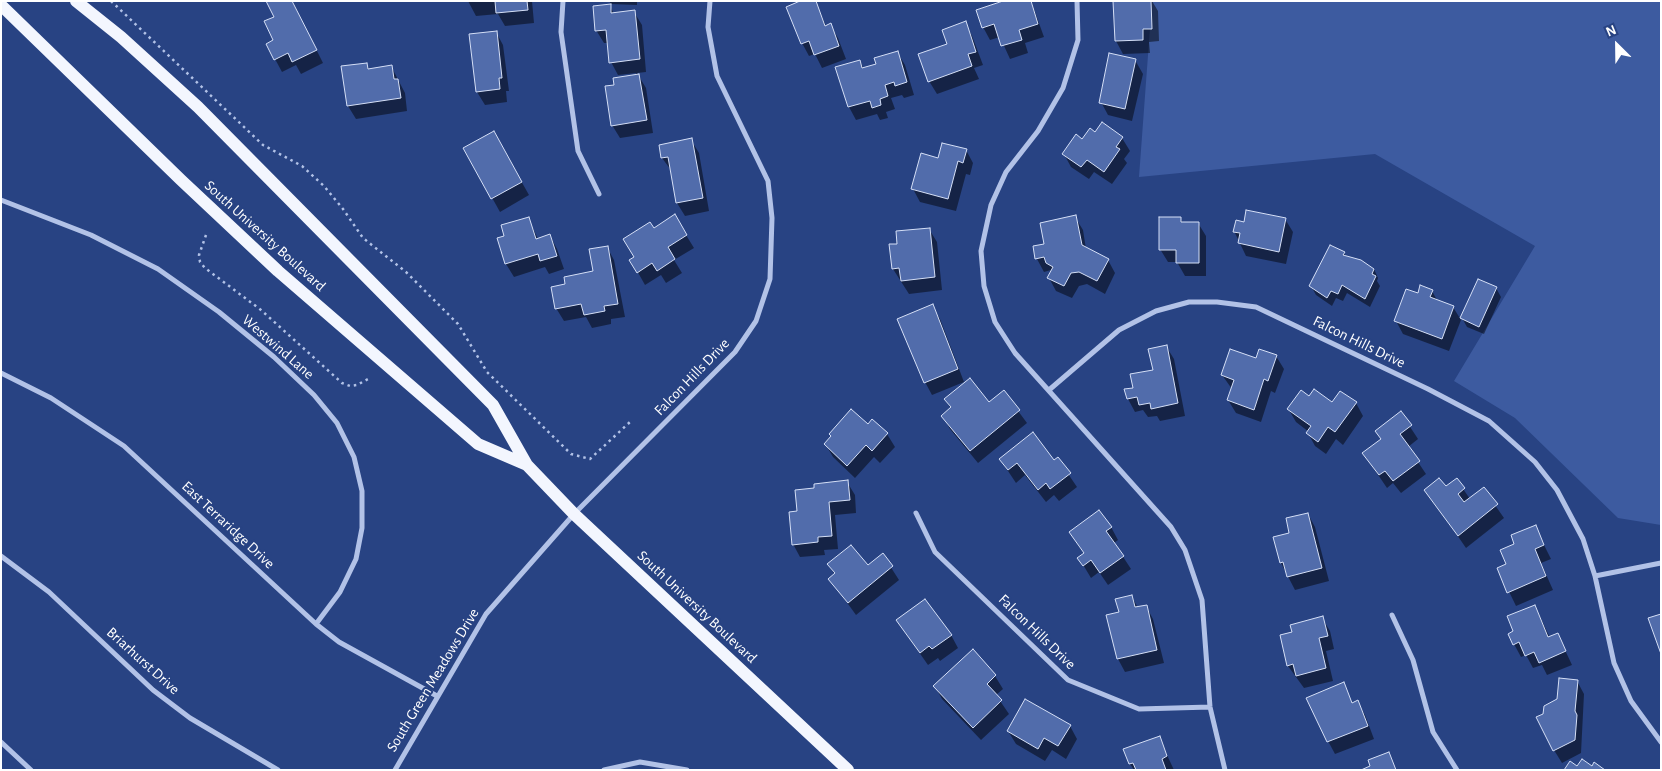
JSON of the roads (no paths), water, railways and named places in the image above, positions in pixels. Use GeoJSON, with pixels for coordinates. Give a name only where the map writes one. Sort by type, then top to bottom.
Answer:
{"type":"FeatureCollection","features":[{"type":"Feature","properties":{"kind":"main road","name":"South University Boulevard"},"geometry":{"type":"LineString","coordinates":[[76,1],[121,37],[198,107],[493,405],[527,465],[574,514],[848,770]]}},
{"type":"Feature","properties":{"kind":"main road","name":"South University Boulevard"},"geometry":{"type":"LineString","coordinates":[[1,5],[181,180],[278,271],[478,444],[527,465]]}},
{"type":"Feature","properties":{"kind":"street"},"geometry":{"type":"LineString","coordinates":[[563,1],[561,32],[578,151],[599,194]]}},
{"type":"Feature","properties":{"kind":"street","name":"Falcon Hills Drive"},"geometry":{"type":"LineString","coordinates":[[574,514],[735,352],[756,321],[770,279],[772,218],[768,181],[717,76],[708,27],[710,1]]}},
{"type":"Feature","properties":{"kind":"street"},"geometry":{"type":"LineString","coordinates":[[1077,1],[1078,40],[1063,88],[1038,131],[1006,172],[991,205],[981,251],[984,286],[995,322],[1015,353],[1171,528],[1185,550],[1202,600],[1210,708],[1225,770]]}},
{"type":"Feature","properties":{"kind":"street","name":"Westwind Lane"},"geometry":{"type":"LineString","coordinates":[[1,200],[91,235],[158,269],[219,312],[274,357],[314,395],[337,423],[354,457],[362,491],[362,528],[356,559],[340,592],[316,624]]}},
{"type":"Feature","properties":{"kind":"street","name":"Falcon Hills Drive"},"geometry":{"type":"LineString","coordinates":[[1049,390],[1120,330],[1156,310],[1189,302],[1217,302],[1256,306],[1428,389],[1489,421],[1535,462],[1556,490],[1583,539],[1595,576],[1614,663],[1632,701],[1661,742]]}},
{"type":"Feature","properties":{"kind":"street","name":"East Terraridge Drive"},"geometry":{"type":"LineString","coordinates":[[1,373],[51,398],[124,446],[316,624],[339,642],[437,696]]}},
{"type":"Feature","properties":{"kind":"street","name":"Falcon Hills Drive"},"geometry":{"type":"LineString","coordinates":[[916,513],[935,552],[1068,680],[1139,708],[1210,708]]}},
{"type":"Feature","properties":{"kind":"street","name":"South Green Meadows Drive"},"geometry":{"type":"LineString","coordinates":[[395,770],[486,614],[574,514]]}},
{"type":"Feature","properties":{"kind":"street","name":"Briarhurst Drive"},"geometry":{"type":"LineString","coordinates":[[1,556],[49,592],[153,690],[190,718],[278,770]]}},
{"type":"Feature","properties":{"kind":"street"},"geometry":{"type":"LineString","coordinates":[[1595,576],[1661,563]]}},
{"type":"Feature","properties":{"kind":"street"},"geometry":{"type":"LineString","coordinates":[[1392,615],[1413,660],[1433,732],[1457,770]]}},
{"type":"Feature","properties":{"kind":"street"},"geometry":{"type":"LineString","coordinates":[[1,742],[31,770]]}},
{"type":"Feature","properties":{"kind":"street"},"geometry":{"type":"LineString","coordinates":[[604,770],[640,762],[687,770]]}}]}
